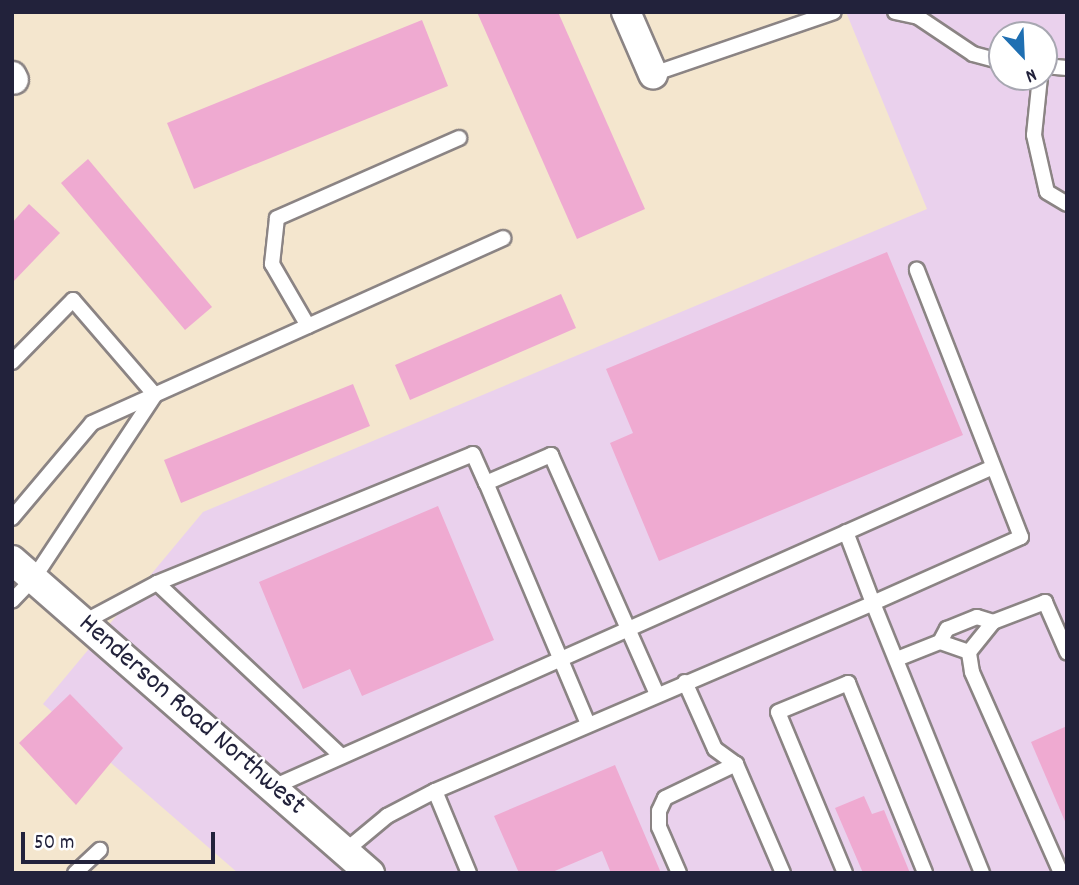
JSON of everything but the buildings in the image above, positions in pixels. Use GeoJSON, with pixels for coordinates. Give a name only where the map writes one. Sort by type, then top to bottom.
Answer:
{"type":"FeatureCollection","features":[{"type":"Feature","properties":{"kind":"street"},"geometry":{"type":"LineString","coordinates":[[626,12],[653,74]]}},
{"type":"Feature","properties":{"kind":"street","name":"Henderson Road Northwest"},"geometry":{"type":"LineString","coordinates":[[12,560],[370,873]]}},
{"type":"Feature","properties":{"kind":"lane"},"geometry":{"type":"LineString","coordinates":[[653,74],[834,12]]}},
{"type":"Feature","properties":{"kind":"lane"},"geometry":{"type":"LineString","coordinates":[[895,12],[918,17],[973,54],[988,58]]}},
{"type":"Feature","properties":{"kind":"lane"},"geometry":{"type":"LineString","coordinates":[[1039,91],[1034,135],[1047,192],[1067,204]]}},
{"type":"Feature","properties":{"kind":"lane"},"geometry":{"type":"LineString","coordinates":[[308,326],[272,264],[277,218],[459,138]]}},
{"type":"Feature","properties":{"kind":"lane"},"geometry":{"type":"LineString","coordinates":[[12,518],[92,423],[503,238]]}},
{"type":"Feature","properties":{"kind":"lane"},"geometry":{"type":"LineString","coordinates":[[345,851],[387,816],[435,791],[1021,537],[917,270]]}},
{"type":"Feature","properties":{"kind":"lane"},"geometry":{"type":"LineString","coordinates":[[12,362],[73,299],[155,395]]}},
{"type":"Feature","properties":{"kind":"lane"},"geometry":{"type":"LineString","coordinates":[[12,601],[33,579],[155,395]]}},
{"type":"Feature","properties":{"kind":"lane"},"geometry":{"type":"LineString","coordinates":[[85,622],[157,583],[473,454],[588,724]]}},
{"type":"Feature","properties":{"kind":"lane"},"geometry":{"type":"LineString","coordinates":[[486,482],[551,455],[625,628],[657,694]]}},
{"type":"Feature","properties":{"kind":"lane"},"geometry":{"type":"LineString","coordinates":[[271,788],[625,628],[993,467]]}},
{"type":"Feature","properties":{"kind":"lane"},"geometry":{"type":"LineString","coordinates":[[846,532],[982,873]]}},
{"type":"Feature","properties":{"kind":"lane"},"geometry":{"type":"LineString","coordinates":[[157,583],[341,755]]}},
{"type":"Feature","properties":{"kind":"lane"},"geometry":{"type":"LineString","coordinates":[[1063,872],[972,672],[969,652],[993,622],[1045,602],[1067,652]]}},
{"type":"Feature","properties":{"kind":"lane"},"geometry":{"type":"LineString","coordinates":[[897,659],[940,642],[947,629],[977,617],[993,622]]}},
{"type":"Feature","properties":{"kind":"lane"},"geometry":{"type":"LineString","coordinates":[[940,642],[969,652]]}},
{"type":"Feature","properties":{"kind":"lane"},"geometry":{"type":"LineString","coordinates":[[685,682],[715,749],[736,765],[783,873]]}},
{"type":"Feature","properties":{"kind":"lane"},"geometry":{"type":"LineString","coordinates":[[845,873],[778,712],[848,683],[925,873]]}},
{"type":"Feature","properties":{"kind":"lane"},"geometry":{"type":"LineString","coordinates":[[679,873],[659,828],[659,811],[665,798],[736,765]]}},
{"type":"Feature","properties":{"kind":"lane"},"geometry":{"type":"LineString","coordinates":[[435,791],[469,873]]}},
{"type":"Feature","properties":{"kind":"lane"},"geometry":{"type":"LineString","coordinates":[[75,873],[100,850]]}},
{"type":"Feature","properties":{"kind":"shaded area"},"geometry":{"type":"Polygon","coordinates":[[[846,12],[1067,12],[1067,873],[238,873],[43,704],[203,512],[927,209],[846,12]]]}}]}
